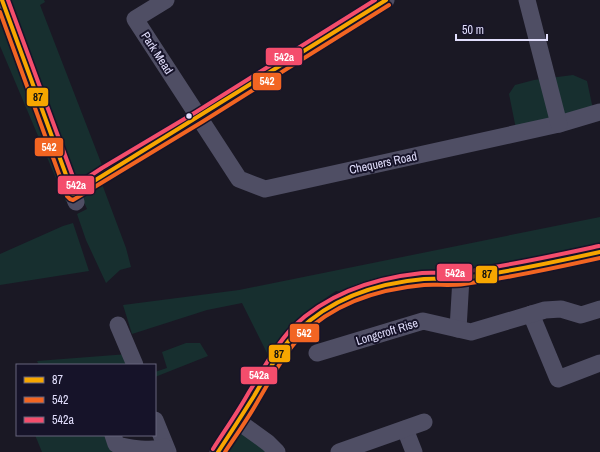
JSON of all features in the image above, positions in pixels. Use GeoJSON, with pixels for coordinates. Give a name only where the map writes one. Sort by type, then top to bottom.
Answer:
{"type":"FeatureCollection","features":[{"type":"Feature","properties":{"kind":"street"},"geometry":{"type":"LineString","coordinates":[[2,0],[74,198],[105,173],[199,117],[386,0]]}},
{"type":"Feature","properties":{"kind":"street","name":"Park Mead"},"geometry":{"type":"LineString","coordinates":[[166,0],[135,19],[199,117]]}},
{"type":"Feature","properties":{"kind":"street"},"geometry":{"type":"LineString","coordinates":[[527,0],[559,124]]}},
{"type":"Feature","properties":{"kind":"street","name":"Chequers Road"},"geometry":{"type":"LineString","coordinates":[[199,117],[239,179],[265,188],[559,124],[600,112]]}},
{"type":"Feature","properties":{"kind":"street"},"geometry":{"type":"LineString","coordinates":[[218,452],[239,422],[279,355],[297,332],[331,305],[351,294],[387,284],[424,279],[461,278],[547,264],[600,252]]}},
{"type":"Feature","properties":{"kind":"street"},"geometry":{"type":"LineString","coordinates":[[458,329],[461,278]]}},
{"type":"Feature","properties":{"kind":"street","name":"Longcroft Rise"},"geometry":{"type":"LineString","coordinates":[[317,353],[423,321],[471,332],[545,310],[561,309],[581,315],[600,309]]}},
{"type":"Feature","properties":{"kind":"street"},"geometry":{"type":"LineString","coordinates":[[531,314],[558,379],[600,363]]}},
{"type":"Feature","properties":{"kind":"street"},"geometry":{"type":"LineString","coordinates":[[118,325],[135,364]]}},
{"type":"Feature","properties":{"kind":"street"},"geometry":{"type":"LineString","coordinates":[[113,436],[116,444],[123,447],[167,450],[156,422]]}},
{"type":"Feature","properties":{"kind":"street"},"geometry":{"type":"LineString","coordinates":[[239,422],[278,452]]}},
{"type":"Feature","properties":{"kind":"street"},"geometry":{"type":"LineString","coordinates":[[339,452],[424,422]]}},
{"type":"Feature","properties":{"kind":"street"},"geometry":{"type":"LineString","coordinates":[[405,429],[414,452]]}},
{"type":"Feature","properties":{"kind":"green space"},"geometry":{"type":"Polygon","coordinates":[[[0,0],[44,0],[45,2],[40,5],[105,173],[73,194],[66,202],[0,46],[0,0]]]}},
{"type":"Feature","properties":{"kind":"green space"},"geometry":{"type":"Polygon","coordinates":[[[573,75],[587,81],[594,114],[517,134],[509,94],[515,85],[534,80],[573,75]]]}},
{"type":"Feature","properties":{"kind":"green space"},"geometry":{"type":"Polygon","coordinates":[[[102,184],[126,248],[131,267],[120,270],[106,283],[86,240],[77,214],[87,209],[82,198],[102,184]]]}},
{"type":"Feature","properties":{"kind":"green space"},"geometry":{"type":"Polygon","coordinates":[[[600,217],[600,252],[351,294],[336,291],[313,307],[293,326],[269,357],[242,303],[207,310],[132,334],[123,305],[239,290],[600,217]]]}},
{"type":"Feature","properties":{"kind":"green space"},"geometry":{"type":"Polygon","coordinates":[[[73,223],[89,271],[0,285],[0,254],[73,223]]]}},
{"type":"Feature","properties":{"kind":"green space"},"geometry":{"type":"Polygon","coordinates":[[[186,343],[200,343],[208,356],[156,377],[156,372],[167,368],[162,352],[186,343]]]}},
{"type":"Feature","properties":{"kind":"green space"},"geometry":{"type":"Polygon","coordinates":[[[128,354],[132,364],[38,364],[37,361],[128,354]]]}},
{"type":"Feature","properties":{"kind":"green space"},"geometry":{"type":"Polygon","coordinates":[[[239,422],[277,452],[218,452],[239,422]]]}},
{"type":"Feature","properties":{"kind":"green space"},"geometry":{"type":"Polygon","coordinates":[[[35,436],[115,436],[166,452],[42,452],[35,436]]]}},
{"type":"Feature","properties":{"kind":"transit line","name":"87"},"geometry":{"type":"LineString","coordinates":[[2,0],[73,194]]}},
{"type":"Feature","properties":{"kind":"transit line","name":"542a"},"geometry":{"type":"LineString","coordinates":[[8,0],[76,185],[375,0]]}},
{"type":"Feature","properties":{"kind":"transit line","name":"87"},"geometry":{"type":"LineString","coordinates":[[73,194],[386,0]]}},
{"type":"Feature","properties":{"kind":"transit line","name":"542"},"geometry":{"type":"LineString","coordinates":[[0,12],[67,196],[73,200],[202,122],[389,5]]}},
{"type":"Feature","properties":{"kind":"transit line","name":"542a"},"geometry":{"type":"LineString","coordinates":[[213,449],[280,342],[293,327],[307,315],[337,296],[370,283],[404,275],[422,273],[457,273],[479,270],[599,246]]}},
{"type":"Feature","properties":{"kind":"transit line","name":"87"},"geometry":{"type":"LineString","coordinates":[[218,452],[274,362],[291,338],[311,319],[341,301],[356,294],[390,284],[424,279],[458,279],[480,276],[600,252]]}},
{"type":"Feature","properties":{"kind":"transit line","name":"542"},"geometry":{"type":"LineString","coordinates":[[225,452],[289,350],[314,324],[343,306],[374,294],[390,290],[424,285],[459,285],[481,282],[600,258]]}}]}
